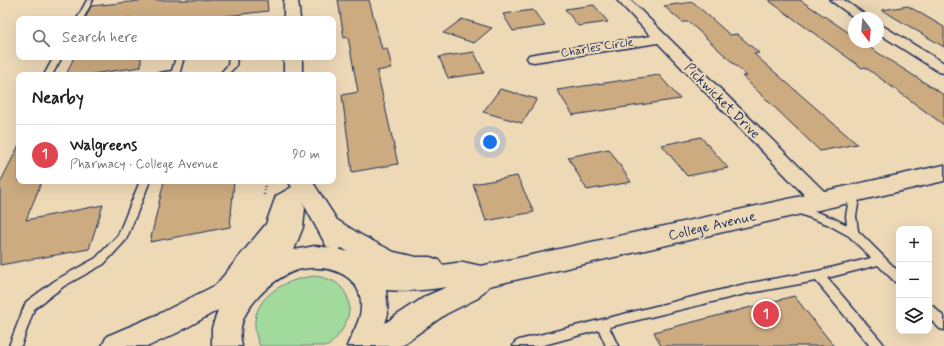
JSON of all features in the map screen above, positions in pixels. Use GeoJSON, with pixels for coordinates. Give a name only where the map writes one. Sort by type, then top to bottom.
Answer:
{"type":"FeatureCollection","features":[{"type":"Feature","properties":{"kind":"street"},"geometry":{"type":"LineString","coordinates":[[292,0],[292,16]]}},
{"type":"Feature","properties":{"kind":"street","name":"Pickwicket Drive"},"geometry":{"type":"LineString","coordinates":[[623,0],[822,201]]}},
{"type":"Feature","properties":{"kind":"street"},"geometry":{"type":"LineString","coordinates":[[836,0],[855,12]]}},
{"type":"Feature","properties":{"kind":"street"},"geometry":{"type":"LineString","coordinates":[[884,31],[944,69]]}},
{"type":"Feature","properties":{"kind":"street","name":"Charles Circle"},"geometry":{"type":"LineString","coordinates":[[534,58],[660,39]]}},
{"type":"Feature","properties":{"kind":"street"},"geometry":{"type":"LineString","coordinates":[[293,60],[293,72]]}},
{"type":"Feature","properties":{"kind":"street","name":"College Avenue"},"geometry":{"type":"LineString","coordinates":[[260,276],[287,262],[310,256],[324,256],[383,278],[400,280],[472,275],[793,208],[944,173]]}},
{"type":"Feature","properties":{"kind":"street"},"geometry":{"type":"LineString","coordinates":[[297,186],[309,192],[353,266],[365,276],[370,285],[374,296],[374,322],[362,346]]}},
{"type":"Feature","properties":{"kind":"street"},"geometry":{"type":"LineString","coordinates":[[227,346],[226,329],[236,303],[288,241],[293,221],[297,186]]}},
{"type":"Feature","properties":{"kind":"street"},"geometry":{"type":"LineString","coordinates":[[221,295],[252,261],[277,227],[284,202],[297,186]]}},
{"type":"Feature","properties":{"kind":"street"},"geometry":{"type":"LineString","coordinates":[[329,227],[372,256],[423,268],[452,267],[472,275],[468,290],[436,306],[389,337],[366,346]]}},
{"type":"Feature","properties":{"kind":"street"},"geometry":{"type":"LineString","coordinates":[[117,346],[169,323],[260,276]]}},
{"type":"Feature","properties":{"kind":"street"},"geometry":{"type":"LineString","coordinates":[[390,346],[409,323]]}},
{"type":"Feature","properties":{"kind":"lane"},"geometry":{"type":"LineString","coordinates":[[82,16],[90,0]]}},
{"type":"Feature","properties":{"kind":"lane"},"geometry":{"type":"LineString","coordinates":[[50,72],[56,60]]}},
{"type":"Feature","properties":{"kind":"lane"},"geometry":{"type":"LineString","coordinates":[[176,72],[179,60]]}},
{"type":"Feature","properties":{"kind":"lane"},"geometry":{"type":"LineString","coordinates":[[226,72],[232,66],[233,60]]}},
{"type":"Feature","properties":{"kind":"lane"},"geometry":{"type":"LineString","coordinates":[[15,346],[30,306],[60,283],[100,260],[122,237],[144,184]]}},
{"type":"Feature","properties":{"kind":"lane"},"geometry":{"type":"LineString","coordinates":[[853,233],[851,216],[856,194]]}},
{"type":"Feature","properties":{"kind":"lane"},"geometry":{"type":"LineString","coordinates":[[793,208],[830,221],[853,233],[896,276]]}},
{"type":"Feature","properties":{"kind":"lane"},"geometry":{"type":"LineString","coordinates":[[519,346],[745,289],[818,276],[880,260]]}},
{"type":"Feature","properties":{"kind":"lane"},"geometry":{"type":"LineString","coordinates":[[818,276],[878,346]]}},
{"type":"Feature","properties":{"kind":"lane"},"geometry":{"type":"LineString","coordinates":[[932,313],[944,325]]}},
{"type":"Feature","properties":{"kind":"lane"},"geometry":{"type":"LineString","coordinates":[[602,324],[612,346]]}},
{"type":"Feature","properties":{"kind":"green space"},"geometry":{"type":"Polygon","coordinates":[[[316,276],[336,283],[346,294],[349,302],[349,311],[344,327],[334,341],[328,346],[260,346],[255,331],[255,318],[259,307],[267,297],[289,282],[316,276]]]}},
{"type":"Feature","properties":{"kind":"building"},"geometry":{"type":"Polygon","coordinates":[[[149,0],[267,0],[268,11],[226,16],[86,16],[91,6],[149,0]]]}},
{"type":"Feature","properties":{"kind":"building"},"geometry":{"type":"Polygon","coordinates":[[[338,0],[369,0],[382,49],[387,48],[392,68],[377,71],[398,164],[352,172],[342,95],[358,92],[348,37],[344,38],[338,0]]]}},
{"type":"Feature","properties":{"kind":"building"},"geometry":{"type":"Polygon","coordinates":[[[768,0],[800,0],[848,32],[848,48],[870,48],[944,95],[944,125],[865,67],[862,68],[768,0]]]}},
{"type":"Feature","properties":{"kind":"building"},"geometry":{"type":"Polygon","coordinates":[[[693,2],[730,35],[737,34],[759,53],[754,54],[857,144],[820,151],[742,76],[747,76],[689,22],[682,22],[664,6],[693,2]]]}},
{"type":"Feature","properties":{"kind":"building"},"geometry":{"type":"Polygon","coordinates":[[[594,5],[608,22],[578,26],[565,9],[594,5]]]}},
{"type":"Feature","properties":{"kind":"building"},"geometry":{"type":"Polygon","coordinates":[[[908,6],[944,27],[944,47],[882,10],[908,6]]]}},
{"type":"Feature","properties":{"kind":"building"},"geometry":{"type":"Polygon","coordinates":[[[533,10],[545,26],[513,31],[503,14],[533,10]]]}},
{"type":"Feature","properties":{"kind":"building"},"geometry":{"type":"Polygon","coordinates":[[[462,19],[492,28],[474,43],[443,33],[462,19]]]}},
{"type":"Feature","properties":{"kind":"building"},"geometry":{"type":"Polygon","coordinates":[[[474,52],[484,73],[448,78],[439,57],[474,52]]]}},
{"type":"Feature","properties":{"kind":"building"},"geometry":{"type":"Polygon","coordinates":[[[73,60],[141,60],[141,67],[106,72],[67,72],[73,60]]]}},
{"type":"Feature","properties":{"kind":"building"},"geometry":{"type":"Polygon","coordinates":[[[659,75],[680,99],[573,115],[557,90],[659,75]]]}},
{"type":"Feature","properties":{"kind":"building"},"geometry":{"type":"Polygon","coordinates":[[[500,89],[537,99],[522,123],[483,112],[500,89]]]}},
{"type":"Feature","properties":{"kind":"building"},"geometry":{"type":"Polygon","coordinates":[[[701,137],[728,168],[687,176],[662,145],[701,137]]]}},
{"type":"Feature","properties":{"kind":"building"},"geometry":{"type":"Polygon","coordinates":[[[609,149],[631,182],[587,190],[568,157],[609,149]]]}},
{"type":"Feature","properties":{"kind":"building"},"geometry":{"type":"Polygon","coordinates":[[[16,151],[16,184],[41,184],[26,220],[103,205],[89,249],[0,265],[0,183],[16,151]]]}},
{"type":"Feature","properties":{"kind":"building"},"geometry":{"type":"Polygon","coordinates":[[[517,176],[534,212],[486,221],[473,184],[517,176]]]}},
{"type":"Feature","properties":{"kind":"building"},"geometry":{"type":"Polygon","coordinates":[[[163,184],[234,184],[230,227],[150,242],[163,184]]]}},
{"type":"Feature","properties":{"kind":"building"},"geometry":{"type":"Polygon","coordinates":[[[794,296],[834,346],[661,346],[654,332],[794,296]]]}},
{"type":"Feature","properties":{"kind":"place","name":"Walgreens"},"geometry":{"type":"Point","coordinates":[766,314]}}]}
